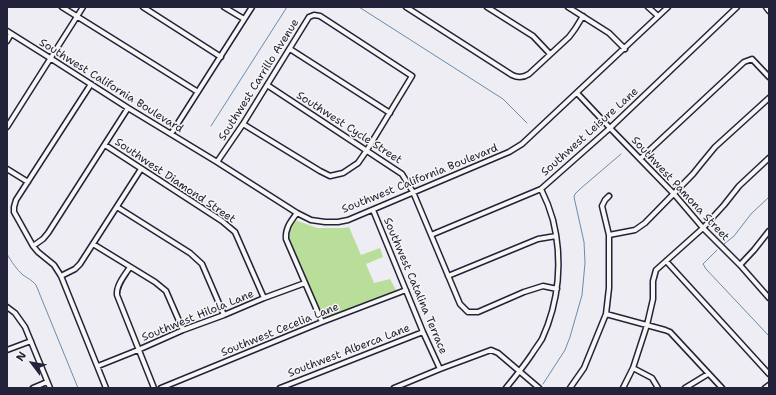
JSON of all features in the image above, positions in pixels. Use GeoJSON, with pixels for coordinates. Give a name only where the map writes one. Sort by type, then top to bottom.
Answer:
{"type":"FeatureCollection","features":[{"type":"Feature","properties":{"kind":"street"},"geometry":{"type":"LineString","coordinates":[[62,7],[198,92]]}},
{"type":"Feature","properties":{"kind":"street"},"geometry":{"type":"LineString","coordinates":[[7,127],[83,7]]}},
{"type":"Feature","properties":{"kind":"street"},"geometry":{"type":"LineString","coordinates":[[143,7],[221,57]]}},
{"type":"Feature","properties":{"kind":"street"},"geometry":{"type":"LineString","coordinates":[[224,7],[244,20]]}},
{"type":"Feature","properties":{"kind":"street"},"geometry":{"type":"LineString","coordinates":[[171,134],[252,7]]}},
{"type":"Feature","properties":{"kind":"street"},"geometry":{"type":"LineString","coordinates":[[406,7],[517,78],[525,76],[550,54],[571,34],[583,16]]}},
{"type":"Feature","properties":{"kind":"street"},"geometry":{"type":"LineString","coordinates":[[487,7],[533,36],[550,54]]}},
{"type":"Feature","properties":{"kind":"street"},"geometry":{"type":"LineString","coordinates":[[568,7],[610,33],[625,49]]}},
{"type":"Feature","properties":{"kind":"street"},"geometry":{"type":"LineString","coordinates":[[648,7],[658,16]]}},
{"type":"Feature","properties":{"kind":"street","name":"Southwest California Boulevard"},"geometry":{"type":"LineString","coordinates":[[9,33],[296,212],[311,220],[338,222],[348,220],[373,210],[516,148],[625,49],[668,7]]}},
{"type":"Feature","properties":{"kind":"street","name":"Southwest Leisure Lane"},"geometry":{"type":"LineString","coordinates":[[431,235],[541,189],[610,128],[737,7]]}},
{"type":"Feature","properties":{"kind":"street"},"geometry":{"type":"LineString","coordinates":[[766,7],[769,11]]}},
{"type":"Feature","properties":{"kind":"street","name":"Southwest Carrillo Avenue"},"geometry":{"type":"LineString","coordinates":[[217,162],[243,124],[309,17],[314,15],[320,16],[412,76],[390,113]]}},
{"type":"Feature","properties":{"kind":"street"},"geometry":{"type":"LineString","coordinates":[[7,40],[9,33]]}},
{"type":"Feature","properties":{"kind":"street"},"geometry":{"type":"LineString","coordinates":[[243,124],[330,176],[343,173],[358,164],[367,150],[390,113],[290,49]]}},
{"type":"Feature","properties":{"kind":"street"},"geometry":{"type":"LineString","coordinates":[[640,159],[744,62],[752,59],[769,77]]}},
{"type":"Feature","properties":{"kind":"street"},"geometry":{"type":"LineString","coordinates":[[90,84],[15,203],[14,212],[33,246],[38,252],[54,264],[61,276],[106,388]]}},
{"type":"Feature","properties":{"kind":"street","name":"Southwest Cycle Street"},"geometry":{"type":"LineString","coordinates":[[267,85],[402,174],[413,192],[460,304],[468,312],[478,312],[524,292],[543,286],[557,289]]}},
{"type":"Feature","properties":{"kind":"street","name":"Southwest Pamona Street"},"geometry":{"type":"LineString","coordinates":[[577,93],[674,194],[703,228],[740,265],[769,298]]}},
{"type":"Feature","properties":{"kind":"street"},"geometry":{"type":"LineString","coordinates":[[609,235],[635,230],[645,223],[693,174],[715,147],[769,98]]}},
{"type":"Feature","properties":{"kind":"street"},"geometry":{"type":"LineString","coordinates":[[33,246],[43,239],[48,233],[128,108]]}},
{"type":"Feature","properties":{"kind":"street","name":"Southwest Diamond Street"},"geometry":{"type":"LineString","coordinates":[[105,145],[222,221],[235,232],[264,298]]}},
{"type":"Feature","properties":{"kind":"street"},"geometry":{"type":"LineString","coordinates":[[623,388],[633,368],[647,325],[653,299],[652,281],[656,270],[703,228],[739,186],[769,158]]}},
{"type":"Feature","properties":{"kind":"street"},"geometry":{"type":"LineString","coordinates":[[7,169],[28,182]]}},
{"type":"Feature","properties":{"kind":"street"},"geometry":{"type":"LineString","coordinates":[[61,276],[80,264],[141,169]]}},
{"type":"Feature","properties":{"kind":"street"},"geometry":{"type":"LineString","coordinates":[[506,388],[520,372],[542,340],[553,310],[557,289],[559,267],[556,236],[553,220],[541,189]]}},
{"type":"Feature","properties":{"kind":"street"},"geometry":{"type":"LineString","coordinates":[[570,388],[584,368],[606,314],[609,288],[609,235],[602,206],[609,196]]}},
{"type":"Feature","properties":{"kind":"street"},"geometry":{"type":"LineString","coordinates":[[117,207],[190,253],[202,264],[224,314]]}},
{"type":"Feature","properties":{"kind":"street","name":"Southwest Catalina Terrace"},"geometry":{"type":"LineString","coordinates":[[373,210],[423,332],[440,369]]}},
{"type":"Feature","properties":{"kind":"street"},"geometry":{"type":"LineString","coordinates":[[296,212],[287,229],[286,239],[322,322]]}},
{"type":"Feature","properties":{"kind":"street"},"geometry":{"type":"LineString","coordinates":[[740,265],[768,233]]}},
{"type":"Feature","properties":{"kind":"street"},"geometry":{"type":"LineString","coordinates":[[448,276],[538,239],[556,236]]}},
{"type":"Feature","properties":{"kind":"street"},"geometry":{"type":"LineString","coordinates":[[93,244],[155,282],[166,291],[182,330]]}},
{"type":"Feature","properties":{"kind":"street"},"geometry":{"type":"LineString","coordinates":[[666,261],[769,374]]}},
{"type":"Feature","properties":{"kind":"street"},"geometry":{"type":"LineString","coordinates":[[130,268],[118,286],[116,292],[154,388]]}},
{"type":"Feature","properties":{"kind":"street","name":"Southwest Hilola Lane"},"geometry":{"type":"LineString","coordinates":[[98,366],[182,330],[305,283]]}},
{"type":"Feature","properties":{"kind":"street","name":"Southwest Cecelia Lane"},"geometry":{"type":"LineString","coordinates":[[161,388],[322,322],[406,290]]}},
{"type":"Feature","properties":{"kind":"street"},"geometry":{"type":"LineString","coordinates":[[7,307],[15,313],[25,327],[50,388]]}},
{"type":"Feature","properties":{"kind":"street"},"geometry":{"type":"LineString","coordinates":[[606,314],[667,330],[722,388]]}},
{"type":"Feature","properties":{"kind":"street","name":"Southwest Alberca Lane"},"geometry":{"type":"LineString","coordinates":[[280,388],[423,332]]}},
{"type":"Feature","properties":{"kind":"street"},"geometry":{"type":"LineString","coordinates":[[7,350],[31,341]]}},
{"type":"Feature","properties":{"kind":"street"},"geometry":{"type":"LineString","coordinates":[[394,388],[491,350],[498,353],[539,388]]}},
{"type":"Feature","properties":{"kind":"street"},"geometry":{"type":"LineString","coordinates":[[633,368],[652,378],[658,388]]}},
{"type":"Feature","properties":{"kind":"street"},"geometry":{"type":"LineString","coordinates":[[685,388],[708,374]]}},
{"type":"Feature","properties":{"kind":"street"},"geometry":{"type":"LineString","coordinates":[[33,388],[47,382]]}},
{"type":"Feature","properties":{"kind":"street"},"geometry":{"type":"LineString","coordinates":[[765,388],[769,385]]}},
{"type":"Feature","properties":{"kind":"green space"},"geometry":{"type":"Polygon","coordinates":[[[295,220],[317,228],[349,227],[361,255],[380,248],[383,257],[366,264],[374,283],[390,279],[396,290],[328,318],[320,313],[289,240],[290,228],[295,220]]]}},
{"type":"Feature","properties":{"kind":"waterway"},"geometry":{"type":"LineString","coordinates":[[211,126],[287,7]]}},
{"type":"Feature","properties":{"kind":"waterway"},"geometry":{"type":"LineString","coordinates":[[359,7],[503,99],[527,123]]}},
{"type":"Feature","properties":{"kind":"waterway"},"geometry":{"type":"LineString","coordinates":[[543,384],[565,350],[582,295],[585,263],[584,242],[574,197],[575,194],[621,154]]}},
{"type":"Feature","properties":{"kind":"waterway"},"geometry":{"type":"LineString","coordinates":[[724,244],[734,236],[751,214],[769,197]]}},
{"type":"Feature","properties":{"kind":"waterway"},"geometry":{"type":"LineString","coordinates":[[717,250],[703,264],[706,269],[769,336]]}},
{"type":"Feature","properties":{"kind":"waterway"},"geometry":{"type":"LineString","coordinates":[[7,254],[19,271],[36,285],[78,388]]}}]}
